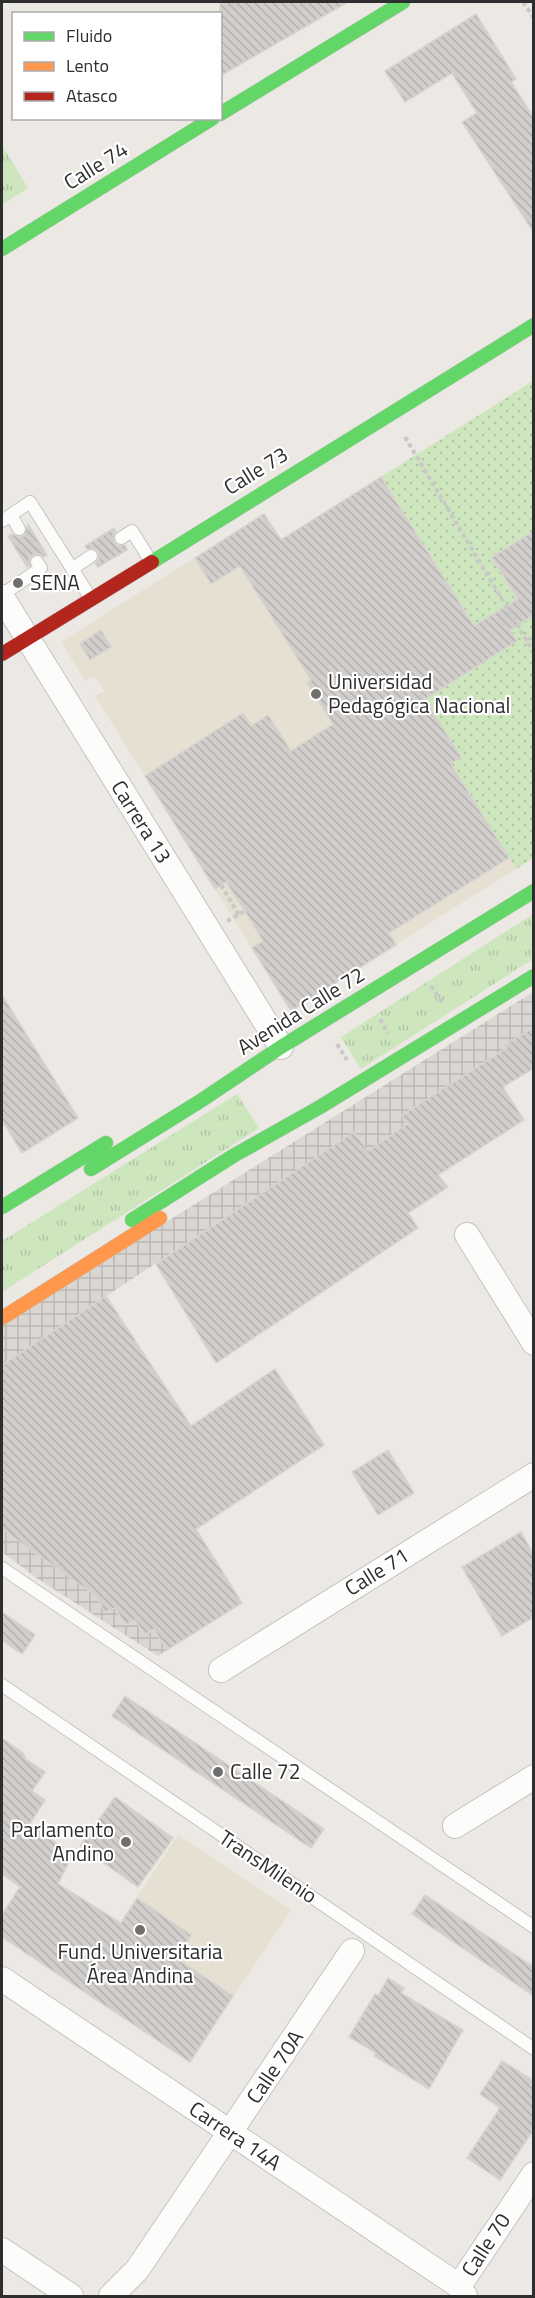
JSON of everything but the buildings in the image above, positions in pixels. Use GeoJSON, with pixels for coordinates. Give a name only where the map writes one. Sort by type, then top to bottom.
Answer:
{"type":"FeatureCollection","features":[{"type":"Feature","properties":{"kind":"main road"},"geometry":{"type":"LineString","coordinates":[[222,113],[403,2]]}},
{"type":"Feature","properties":{"kind":"main road","name":"Calle 74"},"geometry":{"type":"LineString","coordinates":[[2,249],[210,120]]}},
{"type":"Feature","properties":{"kind":"main road","name":"Calle 73"},"geometry":{"type":"LineString","coordinates":[[2,654],[534,325]]}},
{"type":"Feature","properties":{"kind":"main road","name":"Avenida Calle 72"},"geometry":{"type":"LineString","coordinates":[[91,1168],[202,1100],[281,1047],[534,891]]}},
{"type":"Feature","properties":{"kind":"main road"},"geometry":{"type":"LineString","coordinates":[[132,1220],[233,1156],[320,1107],[534,976]]}},
{"type":"Feature","properties":{"kind":"main road"},"geometry":{"type":"LineString","coordinates":[[162,1108],[193,1090],[281,1047]]}},
{"type":"Feature","properties":{"kind":"main road"},"geometry":{"type":"LineString","coordinates":[[2,1318],[247,1163],[320,1107]]}},
{"type":"Feature","properties":{"kind":"main road"},"geometry":{"type":"LineString","coordinates":[[2,1207],[121,1133]]}},
{"type":"Feature","properties":{"kind":"street","name":"Carrera 13"},"geometry":{"type":"LineString","coordinates":[[2,596],[281,1047]]}},
{"type":"Feature","properties":{"kind":"street"},"geometry":{"type":"LineString","coordinates":[[467,1235],[534,1343]]}},
{"type":"Feature","properties":{"kind":"street","name":"Calle 71"},"geometry":{"type":"LineString","coordinates":[[221,1670],[534,1475]]}},
{"type":"Feature","properties":{"kind":"street"},"geometry":{"type":"LineString","coordinates":[[455,1826],[534,1777]]}},
{"type":"Feature","properties":{"kind":"street","name":"Calle 70A"},"geometry":{"type":"LineString","coordinates":[[111,2296],[137,2270],[352,1951]]}},
{"type":"Feature","properties":{"kind":"street","name":"Carrera 14A"},"geometry":{"type":"LineString","coordinates":[[2,1979],[462,2291]]}},
{"type":"Feature","properties":{"kind":"street","name":"Calle 70"},"geometry":{"type":"LineString","coordinates":[[462,2291],[534,2174]]}},
{"type":"Feature","properties":{"kind":"street"},"geometry":{"type":"LineString","coordinates":[[2,2250],[71,2296]]}},
{"type":"Feature","properties":{"kind":"lane"},"geometry":{"type":"LineString","coordinates":[[19,530],[6,518],[30,502],[91,598]]}},
{"type":"Feature","properties":{"kind":"lane"},"geometry":{"type":"LineString","coordinates":[[121,538],[132,531],[151,561]]}},
{"type":"Feature","properties":{"kind":"lane"},"geometry":{"type":"LineString","coordinates":[[72,569],[92,556]]}},
{"type":"Feature","properties":{"kind":"lane"},"geometry":{"type":"LineString","coordinates":[[2,596],[39,565]]}},
{"type":"Feature","properties":{"kind":"lane"},"geometry":{"type":"LineString","coordinates":[[2,1568],[534,1927]]}},
{"type":"Feature","properties":{"kind":"lane","name":"TransMilenio"},"geometry":{"type":"LineString","coordinates":[[2,1685],[534,2049]]}},
{"type":"Feature","properties":{"kind":"path"},"geometry":{"type":"LineString","coordinates":[[524,2],[534,18]]}},
{"type":"Feature","properties":{"kind":"path"},"geometry":{"type":"LineString","coordinates":[[405,436],[534,653]]}},
{"type":"Feature","properties":{"kind":"path"},"geometry":{"type":"LineString","coordinates":[[526,640],[534,636]]}},
{"type":"Feature","properties":{"kind":"path"},"geometry":{"type":"LineString","coordinates":[[221,885],[239,915]]}},
{"type":"Feature","properties":{"kind":"path"},"geometry":{"type":"LineString","coordinates":[[226,922],[245,911]]}},
{"type":"Feature","properties":{"kind":"path"},"geometry":{"type":"LineString","coordinates":[[430,984],[447,1011]]}},
{"type":"Feature","properties":{"kind":"path"},"geometry":{"type":"LineString","coordinates":[[378,1017],[390,1035]]}},
{"type":"Feature","properties":{"kind":"shaded area","name":"Universidad Pedagógica Nacional"},"geometry":{"type":"Polygon","coordinates":[[[533,381],[533,858],[291,1011],[95,696],[104,691],[94,676],[85,681],[61,642],[264,514],[281,540],[533,381]]]}},
{"type":"Feature","properties":{"kind":"shaded area"},"geometry":{"type":"Polygon","coordinates":[[[533,992],[533,1027],[505,1045],[507,1048],[402,1115],[407,1124],[368,1151],[354,1132],[2,1365],[2,1325],[533,992]]]}},
{"type":"Feature","properties":{"kind":"shaded area"},"geometry":{"type":"Polygon","coordinates":[[[2,1529],[96,1596],[105,1611],[115,1608],[126,1625],[135,1620],[145,1635],[154,1629],[167,1650],[158,1656],[38,1579],[2,1552],[2,1529]]]}},
{"type":"Feature","properties":{"kind":"shaded area","name":"Fund. Universitaria Área Andina"},"geometry":{"type":"Polygon","coordinates":[[[2,1807],[73,1854],[58,1884],[120,1923],[178,1835],[291,1910],[190,2062],[2,1937],[2,1915],[20,1887],[2,1874],[2,1807]]]}},
{"type":"Feature","properties":{"kind":"green space"},"geometry":{"type":"Polygon","coordinates":[[[2,145],[28,188],[2,205],[2,145]]]}},
{"type":"Feature","properties":{"kind":"green space"},"geometry":{"type":"Polygon","coordinates":[[[533,381],[533,531],[492,557],[530,617],[533,615],[533,858],[516,869],[451,764],[461,757],[410,675],[517,640],[499,611],[474,626],[381,477],[533,381]]]}},
{"type":"Feature","properties":{"kind":"green space"},"geometry":{"type":"Polygon","coordinates":[[[533,914],[533,959],[361,1069],[341,1037],[533,914]]]}},
{"type":"Feature","properties":{"kind":"green space"},"geometry":{"type":"Polygon","coordinates":[[[237,1094],[259,1128],[2,1292],[2,1241],[237,1094]]]}},
{"type":"Feature","properties":{"kind":"traffic: fast"},"geometry":{"type":"LineString","coordinates":[[222,113],[403,2]]}},
{"type":"Feature","properties":{"kind":"traffic: fast"},"geometry":{"type":"LineString","coordinates":[[2,249],[210,120]]}},
{"type":"Feature","properties":{"kind":"traffic: fast"},"geometry":{"type":"LineString","coordinates":[[152,562],[534,325]]}},
{"type":"Feature","properties":{"kind":"traffic: fast"},"geometry":{"type":"LineString","coordinates":[[91,1169],[202,1100],[281,1047],[534,891]]}},
{"type":"Feature","properties":{"kind":"traffic: fast"},"geometry":{"type":"LineString","coordinates":[[132,1220],[233,1156],[320,1107],[534,976]]}},
{"type":"Feature","properties":{"kind":"traffic: fast"},"geometry":{"type":"LineString","coordinates":[[2,1207],[106,1143]]}},
{"type":"Feature","properties":{"kind":"traffic: slow"},"geometry":{"type":"LineString","coordinates":[[2,1318],[160,1218]]}},
{"type":"Feature","properties":{"kind":"traffic: jam"},"geometry":{"type":"LineString","coordinates":[[2,654],[152,562]]}},
{"type":"Feature","properties":{"kind":"place","name":"SENA"},"geometry":{"type":"Point","coordinates":[18,583]}},
{"type":"Feature","properties":{"kind":"place","name":"Universidad Pedagógica Nacional"},"geometry":{"type":"Point","coordinates":[316,694]}},
{"type":"Feature","properties":{"kind":"place","name":"Calle 72"},"geometry":{"type":"Point","coordinates":[218,1772]}},
{"type":"Feature","properties":{"kind":"place","name":"Parlamento Andino"},"geometry":{"type":"Point","coordinates":[126,1842]}},
{"type":"Feature","properties":{"kind":"place","name":"Fund. Universitaria Área Andina"},"geometry":{"type":"Point","coordinates":[140,1930]}}]}
